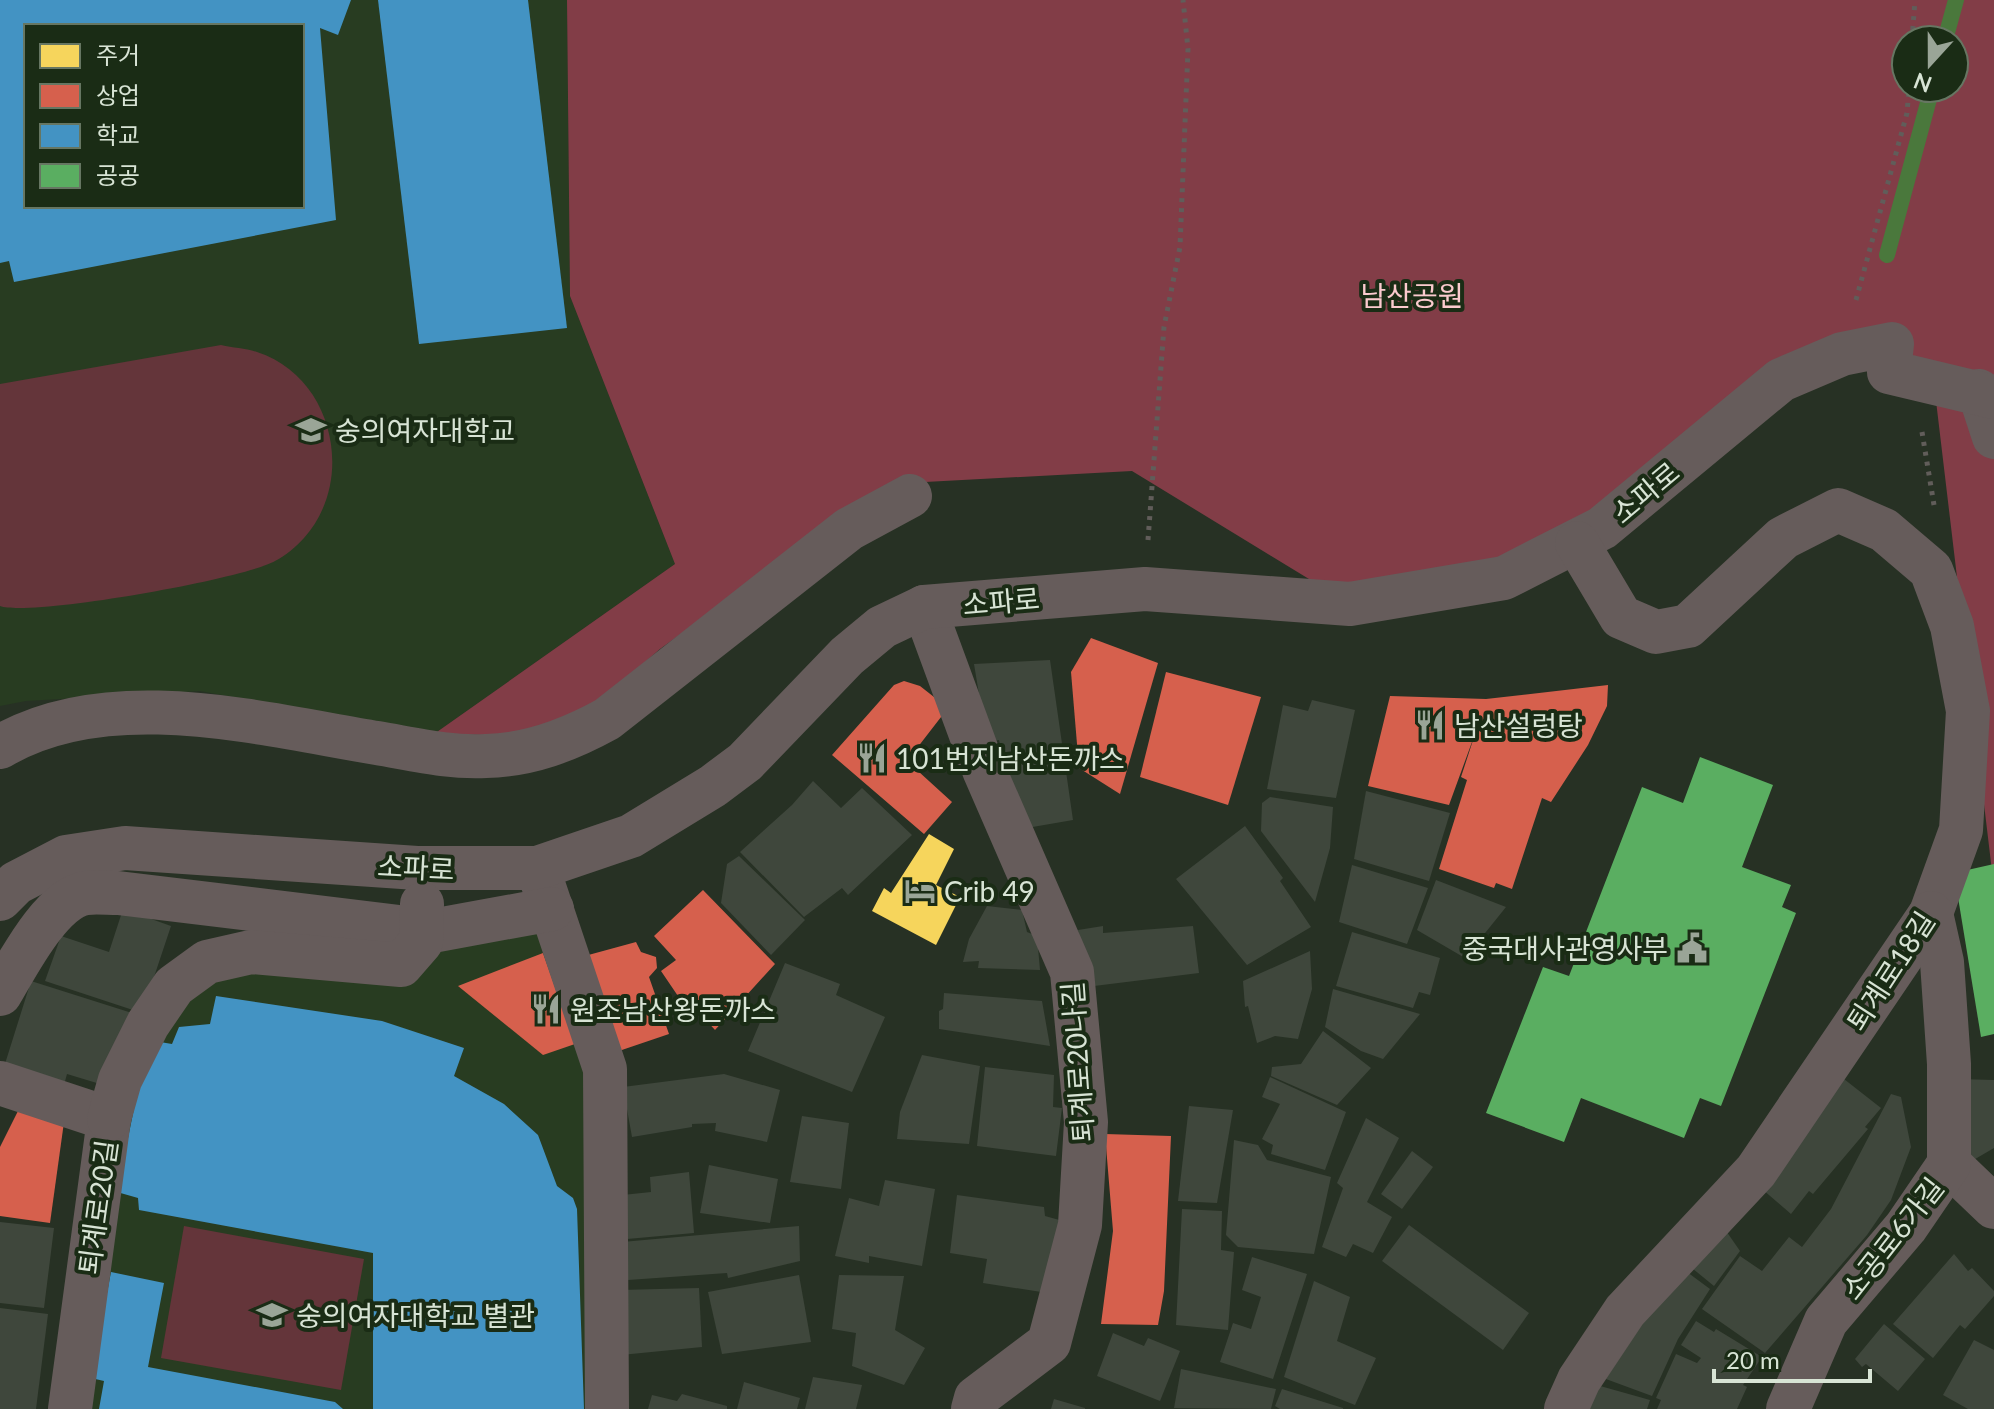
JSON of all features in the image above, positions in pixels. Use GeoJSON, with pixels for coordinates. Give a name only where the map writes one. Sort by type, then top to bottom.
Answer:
{"type":"FeatureCollection","features":[{"type":"Feature","properties":{"kind":"street","name":"소파로"},"geometry":{"type":"LineString","coordinates":[[0,899],[16,883],[66,857],[125,848],[417,868],[537,868],[631,836],[713,786],[745,762],[847,656],[882,627],[924,607],[1145,589],[1350,604],[1504,578],[1602,528],[1781,380],[1842,354],[1892,344],[1889,372]]}},
{"type":"Feature","properties":{"kind":"street"},"geometry":{"type":"LineString","coordinates":[[1889,372],[1986,394],[1994,437]]}},
{"type":"Feature","properties":{"kind":"street"},"geometry":{"type":"LineString","coordinates":[[0,747],[68,719],[141,714],[231,718],[449,756],[487,756],[568,741],[607,719],[849,529],[910,496]]}},
{"type":"Feature","properties":{"kind":"street","name":"퇴계로18길"},"geometry":{"type":"LineString","coordinates":[[1566,1409],[1579,1380],[1625,1311],[1756,1171],[1931,913],[1961,830],[1968,711],[1952,626],[1931,570],[1884,530],[1838,510],[1783,538],[1688,626],[1656,632],[1621,617],[1577,543]]}},
{"type":"Feature","properties":{"kind":"street","name":"퇴계로20나길"},"geometry":{"type":"LineString","coordinates":[[924,607],[984,770],[1072,972],[1086,1122],[1080,1225],[1049,1343],[976,1398],[973,1409]]}},
{"type":"Feature","properties":{"kind":"street"},"geometry":{"type":"LineString","coordinates":[[109,1119],[120,1080],[148,1024],[174,986],[207,962],[251,952],[401,965],[421,942],[424,917],[417,868]]}},
{"type":"Feature","properties":{"kind":"street"},"geometry":{"type":"LineString","coordinates":[[537,868],[605,1069],[607,1409]]}},
{"type":"Feature","properties":{"kind":"street"},"geometry":{"type":"LineString","coordinates":[[0,994],[36,934],[71,899],[84,894],[118,893],[432,931],[552,909]]}},
{"type":"Feature","properties":{"kind":"street","name":"소공로6가길"},"geometry":{"type":"LineString","coordinates":[[1788,1409],[1826,1321],[1906,1227],[1949,1164],[1949,1064],[1942,962],[1931,913]]}},
{"type":"Feature","properties":{"kind":"street","name":"퇴계로20길"},"geometry":{"type":"LineString","coordinates":[[0,1083],[109,1119],[70,1409]]}},
{"type":"Feature","properties":{"kind":"street"},"geometry":{"type":"LineString","coordinates":[[1949,1164],[1994,1207]]}},
{"type":"Feature","properties":{"kind":"path"},"geometry":{"type":"LineString","coordinates":[[1145,589],[1164,327],[1180,247],[1188,49],[1183,0]]}},
{"type":"Feature","properties":{"kind":"path"},"geometry":{"type":"LineString","coordinates":[[1913,24],[1915,0]]}},
{"type":"Feature","properties":{"kind":"path"},"geometry":{"type":"LineString","coordinates":[[1842,354],[1908,104]]}},
{"type":"Feature","properties":{"kind":"path"},"geometry":{"type":"LineString","coordinates":[[1889,372],[1921,426],[1940,536],[1931,570]]}},
{"type":"Feature","properties":{"kind":"shaded area","name":"숭의여자대학교"},"geometry":{"type":"Polygon","coordinates":[[[0,0],[567,0],[570,296],[675,564],[434,734],[200,691],[26,701],[0,706],[0,0]]]}},
{"type":"Feature","properties":{"kind":"shaded area"},"geometry":{"type":"Polygon","coordinates":[[[221,345],[257,352],[283,365],[304,383],[319,407],[329,433],[332,460],[329,488],[320,514],[304,538],[291,551],[256,569],[183,586],[52,606],[0,606],[0,384],[221,345]]]}},
{"type":"Feature","properties":{"kind":"shaded area"},"geometry":{"type":"Polygon","coordinates":[[[549,923],[594,1046],[601,1409],[70,1409],[109,1119],[174,986],[549,923]]]}},
{"type":"Feature","properties":{"kind":"shaded area"},"geometry":{"type":"Polygon","coordinates":[[[184,1226],[364,1259],[341,1390],[161,1358],[184,1226]]]}},
{"type":"Feature","properties":{"kind":"green space","name":"남산공원"},"geometry":{"type":"Polygon","coordinates":[[[567,0],[1994,0],[1994,888],[1934,384],[1842,354],[1602,528],[1350,604],[1132,471],[888,484],[660,649],[598,703],[529,736],[434,734],[675,564],[570,296],[567,0]]]}},
{"type":"Feature","properties":{"kind":"building: 주거","name":"Crib 49"},"geometry":{"type":"Polygon","coordinates":[[[929,834],[954,849],[936,885],[960,897],[936,945],[872,911],[884,888],[891,893],[929,834]]]}},
{"type":"Feature","properties":{"kind":"building: 상업"},"geometry":{"type":"Polygon","coordinates":[[[1091,638],[1158,663],[1120,794],[1079,768],[1071,672],[1091,638]]]}},
{"type":"Feature","properties":{"kind":"building: 상업"},"geometry":{"type":"Polygon","coordinates":[[[1166,672],[1261,697],[1228,805],[1140,777],[1166,672]]]}},
{"type":"Feature","properties":{"kind":"building: 상업","name":"101번지남산돈까스"},"geometry":{"type":"Polygon","coordinates":[[[904,681],[920,686],[948,708],[907,761],[952,802],[924,834],[832,755],[894,685],[904,681]]]}},
{"type":"Feature","properties":{"kind":"building: 상업"},"geometry":{"type":"Polygon","coordinates":[[[1608,685],[1607,706],[1588,745],[1551,802],[1542,798],[1512,889],[1496,883],[1494,888],[1439,869],[1467,780],[1461,777],[1476,731],[1449,805],[1368,786],[1390,696],[1486,699],[1608,685]]]}},
{"type":"Feature","properties":{"kind":"building: 상업"},"geometry":{"type":"Polygon","coordinates":[[[703,890],[775,964],[715,1030],[686,998],[680,999],[661,971],[676,960],[654,936],[703,890]]]}},
{"type":"Feature","properties":{"kind":"building: 상업"},"geometry":{"type":"Polygon","coordinates":[[[636,942],[641,952],[656,957],[657,968],[649,977],[669,1034],[613,1053],[581,957],[636,942]]]}},
{"type":"Feature","properties":{"kind":"building: 상업"},"geometry":{"type":"Polygon","coordinates":[[[543,953],[575,1044],[543,1055],[458,986],[543,953]]]}},
{"type":"Feature","properties":{"kind":"building: 상업"},"geometry":{"type":"Polygon","coordinates":[[[20,1107],[64,1122],[50,1223],[0,1216],[0,1147],[20,1107]]]}},
{"type":"Feature","properties":{"kind":"building: 상업"},"geometry":{"type":"Polygon","coordinates":[[[1105,1134],[1171,1136],[1164,1291],[1158,1325],[1101,1324],[1113,1231],[1105,1134]]]}},
{"type":"Feature","properties":{"kind":"building: 학교"},"geometry":{"type":"Polygon","coordinates":[[[0,0],[351,0],[338,35],[320,28],[336,220],[14,282],[9,261],[0,263],[0,0]]]}},
{"type":"Feature","properties":{"kind":"building: 학교"},"geometry":{"type":"Polygon","coordinates":[[[378,0],[528,0],[567,328],[419,344],[378,0]]]}},
{"type":"Feature","properties":{"kind":"building: 학교"},"geometry":{"type":"Polygon","coordinates":[[[216,996],[382,1021],[464,1048],[454,1076],[504,1104],[538,1135],[557,1186],[573,1198],[577,1209],[584,1409],[373,1409],[373,1253],[139,1210],[138,1198],[117,1192],[148,1040],[172,1044],[179,1027],[210,1024],[216,996]]]}},
{"type":"Feature","properties":{"kind":"building: 학교"},"geometry":{"type":"Polygon","coordinates":[[[111,1272],[164,1283],[148,1367],[335,1402],[343,1409],[99,1409],[104,1381],[91,1378],[111,1272]]]}},
{"type":"Feature","properties":{"kind":"building: 공공"},"geometry":{"type":"Polygon","coordinates":[[[1700,757],[1773,785],[1742,867],[1791,885],[1782,907],[1796,913],[1721,1106],[1700,1098],[1684,1138],[1581,1098],[1564,1142],[1486,1113],[1543,967],[1569,976],[1642,787],[1683,803],[1700,757]]]}},
{"type":"Feature","properties":{"kind":"building: 공공"},"geometry":{"type":"Polygon","coordinates":[[[1994,864],[1994,1034],[1981,1037],[1954,873],[1994,864]]]}},
{"type":"Feature","properties":{"kind":"building: 기타"},"geometry":{"type":"Polygon","coordinates":[[[1050,660],[1073,820],[1021,829],[999,740],[987,742],[974,664],[1050,660]]]}},
{"type":"Feature","properties":{"kind":"building: 기타"},"geometry":{"type":"Polygon","coordinates":[[[1312,700],[1355,710],[1336,798],[1267,789],[1283,705],[1308,711],[1312,700]]]}},
{"type":"Feature","properties":{"kind":"building: 기타"},"geometry":{"type":"Polygon","coordinates":[[[813,781],[841,808],[862,788],[912,835],[848,895],[842,888],[804,917],[740,852],[792,805],[813,781]]]}},
{"type":"Feature","properties":{"kind":"building: 기타"},"geometry":{"type":"Polygon","coordinates":[[[1366,791],[1450,813],[1429,881],[1354,859],[1366,791]]]}},
{"type":"Feature","properties":{"kind":"building: 기타"},"geometry":{"type":"Polygon","coordinates":[[[1270,797],[1333,807],[1330,848],[1315,902],[1261,831],[1262,803],[1270,797]]]}},
{"type":"Feature","properties":{"kind":"building: 기타"},"geometry":{"type":"Polygon","coordinates":[[[1245,826],[1283,878],[1280,881],[1311,927],[1247,965],[1176,879],[1245,826]]]}},
{"type":"Feature","properties":{"kind":"building: 기타"},"geometry":{"type":"Polygon","coordinates":[[[739,856],[805,920],[771,955],[721,903],[727,864],[739,856]]]}},
{"type":"Feature","properties":{"kind":"building: 기타"},"geometry":{"type":"Polygon","coordinates":[[[1352,865],[1428,888],[1407,944],[1339,922],[1352,865]]]}},
{"type":"Feature","properties":{"kind":"building: 기타"},"geometry":{"type":"Polygon","coordinates":[[[1436,880],[1506,907],[1465,958],[1417,930],[1436,880]]]}},
{"type":"Feature","properties":{"kind":"building: 기타"},"geometry":{"type":"Polygon","coordinates":[[[987,906],[1022,910],[1027,932],[1037,936],[1040,970],[978,968],[979,961],[963,962],[969,939],[987,906]]]}},
{"type":"Feature","properties":{"kind":"building: 기타"},"geometry":{"type":"Polygon","coordinates":[[[123,909],[171,926],[142,1013],[45,981],[61,936],[109,952],[123,909]]]}},
{"type":"Feature","properties":{"kind":"building: 기타"},"geometry":{"type":"Polygon","coordinates":[[[1103,926],[1103,933],[1193,926],[1199,973],[1086,987],[1078,930],[1103,926]]]}},
{"type":"Feature","properties":{"kind":"building: 기타"},"geometry":{"type":"Polygon","coordinates":[[[1352,932],[1440,958],[1430,995],[1419,992],[1413,1008],[1336,986],[1352,932]]]}},
{"type":"Feature","properties":{"kind":"building: 기타"},"geometry":{"type":"Polygon","coordinates":[[[1310,951],[1312,989],[1298,1039],[1275,1036],[1257,1043],[1248,1006],[1245,1007],[1243,981],[1310,951]]]}},
{"type":"Feature","properties":{"kind":"building: 기타"},"geometry":{"type":"Polygon","coordinates":[[[785,963],[840,984],[836,995],[885,1017],[852,1092],[748,1051],[785,963]]]}},
{"type":"Feature","properties":{"kind":"building: 기타"},"geometry":{"type":"Polygon","coordinates":[[[31,981],[132,1013],[110,1087],[67,1074],[64,1085],[4,1067],[31,981]]]}},
{"type":"Feature","properties":{"kind":"building: 기타"},"geometry":{"type":"Polygon","coordinates":[[[1333,989],[1420,1014],[1383,1059],[1361,1051],[1325,1027],[1333,989]]]}},
{"type":"Feature","properties":{"kind":"building: 기타"},"geometry":{"type":"Polygon","coordinates":[[[944,993],[1042,1001],[1050,1046],[939,1029],[939,1011],[943,1009],[944,993]]]}},
{"type":"Feature","properties":{"kind":"building: 기타"},"geometry":{"type":"Polygon","coordinates":[[[1323,1031],[1371,1068],[1337,1105],[1271,1076],[1272,1067],[1301,1064],[1323,1031]]]}},
{"type":"Feature","properties":{"kind":"building: 기타"},"geometry":{"type":"Polygon","coordinates":[[[922,1055],[980,1066],[969,1144],[897,1139],[900,1112],[922,1055]]]}},
{"type":"Feature","properties":{"kind":"building: 기타"},"geometry":{"type":"Polygon","coordinates":[[[985,1067],[1054,1075],[1053,1107],[1062,1108],[1056,1156],[977,1146],[985,1067]]]}},
{"type":"Feature","properties":{"kind":"building: 기타"},"geometry":{"type":"Polygon","coordinates":[[[724,1074],[780,1090],[767,1142],[715,1131],[716,1123],[692,1124],[692,1127],[632,1137],[623,1087],[724,1074]]]}},
{"type":"Feature","properties":{"kind":"building: 기타"},"geometry":{"type":"Polygon","coordinates":[[[1270,1077],[1346,1112],[1325,1170],[1271,1154],[1273,1145],[1262,1139],[1280,1104],[1262,1097],[1270,1077]]]}},
{"type":"Feature","properties":{"kind":"building: 기타"},"geometry":{"type":"Polygon","coordinates":[[[1844,1079],[1881,1108],[1865,1127],[1868,1129],[1813,1194],[1809,1191],[1791,1214],[1755,1183],[1844,1079]]]}},
{"type":"Feature","properties":{"kind":"building: 기타"},"geometry":{"type":"Polygon","coordinates":[[[1956,1079],[1994,1080],[1994,1148],[1970,1162],[1956,1079]]]}},
{"type":"Feature","properties":{"kind":"building: 기타"},"geometry":{"type":"Polygon","coordinates":[[[1891,1094],[1901,1097],[1911,1147],[1891,1200],[1867,1235],[1765,1353],[1702,1309],[1740,1256],[1762,1271],[1789,1237],[1802,1247],[1831,1209],[1891,1094]]]}},
{"type":"Feature","properties":{"kind":"building: 기타"},"geometry":{"type":"Polygon","coordinates":[[[1189,1106],[1233,1110],[1217,1203],[1178,1201],[1189,1106]]]}},
{"type":"Feature","properties":{"kind":"building: 기타"},"geometry":{"type":"Polygon","coordinates":[[[802,1116],[849,1123],[841,1189],[790,1182],[802,1116]]]}},
{"type":"Feature","properties":{"kind":"building: 기타"},"geometry":{"type":"Polygon","coordinates":[[[1366,1118],[1399,1138],[1367,1202],[1392,1217],[1373,1253],[1353,1244],[1346,1257],[1322,1247],[1343,1188],[1337,1183],[1366,1118]]]}},
{"type":"Feature","properties":{"kind":"building: 기타"},"geometry":{"type":"Polygon","coordinates":[[[1234,1140],[1258,1145],[1267,1160],[1331,1177],[1314,1254],[1238,1247],[1226,1235],[1234,1140]]]}},
{"type":"Feature","properties":{"kind":"building: 기타"},"geometry":{"type":"Polygon","coordinates":[[[1412,1151],[1433,1167],[1402,1209],[1381,1194],[1412,1151]]]}},
{"type":"Feature","properties":{"kind":"building: 기타"},"geometry":{"type":"Polygon","coordinates":[[[709,1165],[778,1179],[770,1223],[700,1213],[709,1165]]]}},
{"type":"Feature","properties":{"kind":"building: 기타"},"geometry":{"type":"Polygon","coordinates":[[[689,1172],[694,1233],[616,1240],[613,1196],[651,1192],[650,1177],[689,1172]]]}},
{"type":"Feature","properties":{"kind":"building: 기타"},"geometry":{"type":"Polygon","coordinates":[[[885,1180],[935,1189],[922,1266],[869,1256],[869,1263],[835,1256],[849,1198],[879,1206],[885,1180]]]}},
{"type":"Feature","properties":{"kind":"building: 기타"},"geometry":{"type":"Polygon","coordinates":[[[957,1195],[1044,1207],[1045,1216],[1063,1221],[1054,1294],[983,1283],[987,1259],[950,1253],[957,1195]]]}},
{"type":"Feature","properties":{"kind":"building: 기타"},"geometry":{"type":"Polygon","coordinates":[[[1182,1209],[1222,1211],[1221,1250],[1234,1252],[1228,1330],[1176,1325],[1182,1209]]]}},
{"type":"Feature","properties":{"kind":"building: 기타"},"geometry":{"type":"Polygon","coordinates":[[[0,1222],[54,1228],[44,1308],[0,1303],[0,1222]]]}},
{"type":"Feature","properties":{"kind":"building: 기타"},"geometry":{"type":"Polygon","coordinates":[[[1409,1225],[1529,1313],[1503,1350],[1382,1261],[1409,1225]]]}},
{"type":"Feature","properties":{"kind":"building: 기타"},"geometry":{"type":"Polygon","coordinates":[[[1722,1225],[1740,1251],[1714,1286],[1687,1264],[1722,1225]]]}},
{"type":"Feature","properties":{"kind":"building: 기타"},"geometry":{"type":"Polygon","coordinates":[[[799,1226],[800,1261],[728,1278],[727,1273],[628,1280],[622,1242],[799,1226]]]}},
{"type":"Feature","properties":{"kind":"building: 기타"},"geometry":{"type":"Polygon","coordinates":[[[1954,1254],[1968,1271],[1972,1268],[1994,1291],[1994,1296],[1965,1329],[1960,1325],[1933,1358],[1893,1324],[1954,1254]]]}},
{"type":"Feature","properties":{"kind":"building: 기타"},"geometry":{"type":"Polygon","coordinates":[[[1252,1257],[1307,1274],[1273,1379],[1220,1362],[1233,1323],[1251,1329],[1261,1297],[1242,1290],[1252,1257]]]}},
{"type":"Feature","properties":{"kind":"building: 기타"},"geometry":{"type":"Polygon","coordinates":[[[1683,1269],[1710,1289],[1678,1339],[1652,1396],[1595,1375],[1683,1269]]]}},
{"type":"Feature","properties":{"kind":"building: 기타"},"geometry":{"type":"Polygon","coordinates":[[[799,1275],[811,1342],[722,1354],[708,1292],[799,1275]]]}},
{"type":"Feature","properties":{"kind":"building: 기타"},"geometry":{"type":"Polygon","coordinates":[[[839,1275],[904,1276],[895,1330],[925,1348],[904,1385],[852,1366],[856,1333],[832,1329],[839,1275]]]}},
{"type":"Feature","properties":{"kind":"building: 기타"},"geometry":{"type":"Polygon","coordinates":[[[1314,1281],[1350,1297],[1337,1341],[1376,1358],[1355,1405],[1284,1377],[1314,1281]]]}},
{"type":"Feature","properties":{"kind":"building: 기타"},"geometry":{"type":"Polygon","coordinates":[[[699,1288],[702,1347],[621,1355],[620,1290],[699,1288]]]}},
{"type":"Feature","properties":{"kind":"building: 기타"},"geometry":{"type":"Polygon","coordinates":[[[0,1308],[48,1314],[36,1409],[0,1409],[0,1308]]]}},
{"type":"Feature","properties":{"kind":"building: 기타"},"geometry":{"type":"Polygon","coordinates":[[[1696,1321],[1714,1332],[1716,1329],[1762,1357],[1743,1385],[1747,1387],[1737,1409],[1657,1409],[1661,1400],[1656,1398],[1676,1354],[1697,1363],[1701,1358],[1681,1345],[1696,1321]]]}},
{"type":"Feature","properties":{"kind":"building: 기타"},"geometry":{"type":"Polygon","coordinates":[[[1884,1324],[1925,1359],[1898,1391],[1866,1364],[1862,1367],[1855,1359],[1884,1324]]]}},
{"type":"Feature","properties":{"kind":"building: 기타"},"geometry":{"type":"Polygon","coordinates":[[[1113,1333],[1144,1346],[1148,1338],[1180,1351],[1160,1401],[1097,1376],[1113,1333]]]}},
{"type":"Feature","properties":{"kind":"building: 기타"},"geometry":{"type":"Polygon","coordinates":[[[1974,1340],[1994,1350],[1994,1409],[1968,1409],[1943,1395],[1974,1340]]]}},
{"type":"Feature","properties":{"kind":"building: 기타"},"geometry":{"type":"Polygon","coordinates":[[[1181,1369],[1276,1389],[1271,1409],[1174,1408],[1181,1369]]]}},
{"type":"Feature","properties":{"kind":"building: 기타"},"geometry":{"type":"Polygon","coordinates":[[[813,1377],[862,1385],[856,1409],[805,1409],[813,1377]]]}},
{"type":"Feature","properties":{"kind":"building: 기타"},"geometry":{"type":"Polygon","coordinates":[[[744,1382],[800,1398],[797,1409],[737,1409],[744,1382]]]}},
{"type":"Feature","properties":{"kind":"building: 기타"},"geometry":{"type":"Polygon","coordinates":[[[1586,1382],[1650,1400],[1647,1409],[1577,1409],[1586,1382]]]}},
{"type":"Feature","properties":{"kind":"building: 기타"},"geometry":{"type":"Polygon","coordinates":[[[1282,1389],[1343,1409],[1280,1409],[1275,1406],[1282,1389]]]}},
{"type":"Feature","properties":{"kind":"building: 기타"},"geometry":{"type":"Polygon","coordinates":[[[682,1394],[727,1406],[727,1409],[648,1409],[652,1395],[677,1401],[682,1394]]]}},
{"type":"Feature","properties":{"kind":"building: 기타"},"geometry":{"type":"Polygon","coordinates":[[[1054,1399],[1085,1408],[1085,1409],[1051,1409],[1054,1399]]]}},
{"type":"Feature","properties":{"kind":"waterway"},"geometry":{"type":"LineString","coordinates":[[1949,24],[1956,0]]}},
{"type":"Feature","properties":{"kind":"waterway"},"geometry":{"type":"LineString","coordinates":[[1887,255],[1928,104]]}},
{"type":"Feature","properties":{"kind":"place","name":"숭의여자대학교"},"geometry":{"type":"Point","coordinates":[311,430]}},
{"type":"Feature","properties":{"kind":"place","name":"남산설렁탕"},"geometry":{"type":"Point","coordinates":[1430,725]}},
{"type":"Feature","properties":{"kind":"place","name":"101번지남산돈까스"},"geometry":{"type":"Point","coordinates":[872,758]}},
{"type":"Feature","properties":{"kind":"place","name":"Crib 49"},"geometry":{"type":"Point","coordinates":[920,891]}},
{"type":"Feature","properties":{"kind":"place","name":"중국대사관영사부"},"geometry":{"type":"Point","coordinates":[1692,948]}},
{"type":"Feature","properties":{"kind":"place","name":"원조남산왕돈까스"},"geometry":{"type":"Point","coordinates":[546,1009]}},
{"type":"Feature","properties":{"kind":"place","name":"숭의여자대학교 별관"},"geometry":{"type":"Point","coordinates":[272,1315]}}]}
